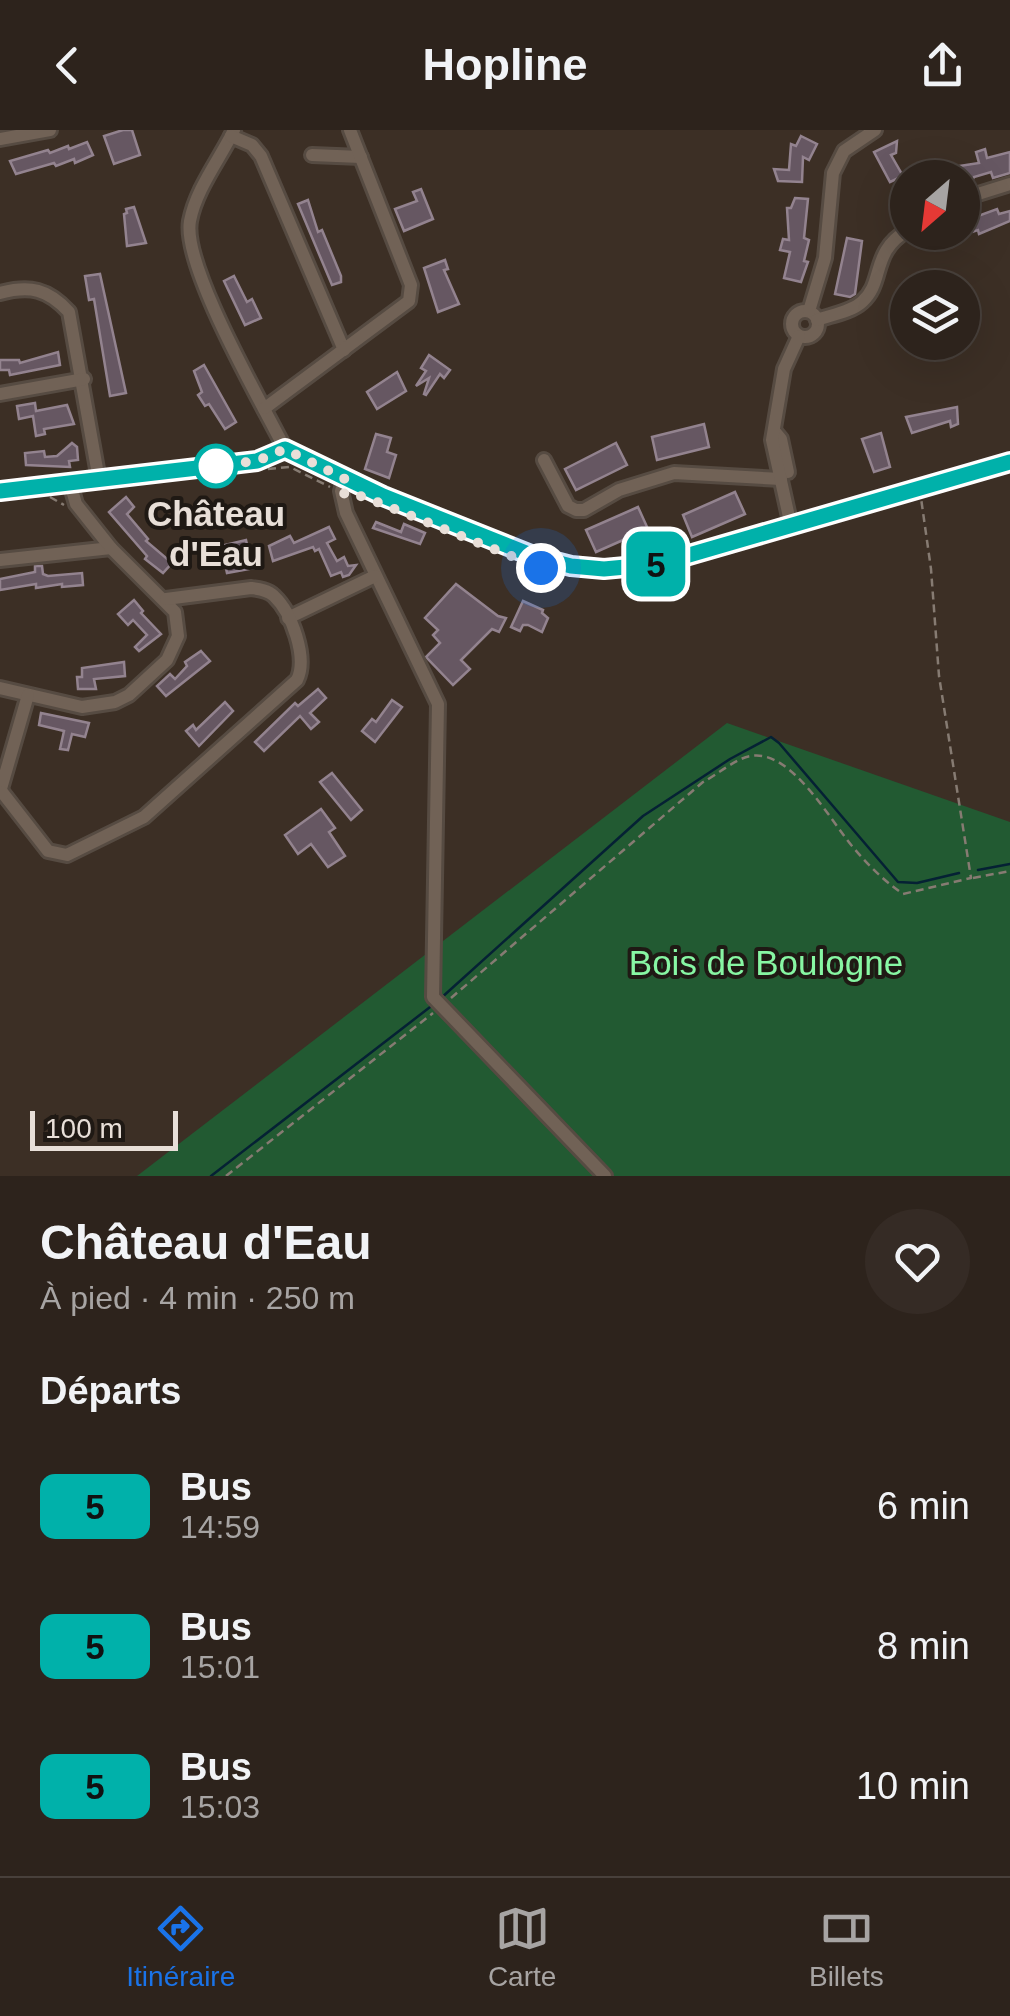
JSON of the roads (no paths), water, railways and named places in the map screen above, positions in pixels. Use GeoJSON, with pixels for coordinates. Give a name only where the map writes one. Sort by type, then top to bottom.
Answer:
{"type":"FeatureCollection","features":[{"type":"Feature","properties":{"kind":"street"},"geometry":{"type":"LineString","coordinates":[[0,139],[50,130]]}},
{"type":"Feature","properties":{"kind":"street"},"geometry":{"type":"LineString","coordinates":[[265,408],[408,301],[412,285],[350,130]]}},
{"type":"Feature","properties":{"kind":"street"},"geometry":{"type":"LineString","coordinates":[[875,130],[844,151],[833,173],[826,258],[813,315],[815,332],[808,337],[792,330],[792,321],[800,311],[813,315],[859,306],[867,297],[882,253],[890,243]]}},
{"type":"Feature","properties":{"kind":"street"},"geometry":{"type":"LineString","coordinates":[[344,350],[261,156],[233,133],[192,213],[190,248],[285,449],[343,485],[536,557],[604,569],[658,564],[1010,462]]}},
{"type":"Feature","properties":{"kind":"street"},"geometry":{"type":"LineString","coordinates":[[312,154],[362,157]]}},
{"type":"Feature","properties":{"kind":"street"},"geometry":{"type":"LineString","coordinates":[[980,193],[1010,184]]}},
{"type":"Feature","properties":{"kind":"street"},"geometry":{"type":"LineString","coordinates":[[0,293],[36,288],[70,312],[100,480]]}},
{"type":"Feature","properties":{"kind":"street"},"geometry":{"type":"LineString","coordinates":[[795,525],[772,440],[784,369],[799,336]]}},
{"type":"Feature","properties":{"kind":"street"},"geometry":{"type":"LineString","coordinates":[[0,394],[84,379]]}},
{"type":"Feature","properties":{"kind":"street"},"geometry":{"type":"LineString","coordinates":[[776,433],[781,439],[795,525]]}},
{"type":"Feature","properties":{"kind":"street"},"geometry":{"type":"LineString","coordinates":[[0,490],[257,461],[285,449]]}},
{"type":"Feature","properties":{"kind":"street"},"geometry":{"type":"LineString","coordinates":[[544,460],[568,506],[576,510],[584,510],[619,490],[674,472],[781,480]]}},
{"type":"Feature","properties":{"kind":"street"},"geometry":{"type":"LineString","coordinates":[[0,688],[82,706],[115,702],[167,660],[174,647],[178,624],[175,612],[111,548],[76,504],[70,483]]}},
{"type":"Feature","properties":{"kind":"street"},"geometry":{"type":"LineString","coordinates":[[343,485],[346,513],[438,704],[437,1002],[604,1176]]}},
{"type":"Feature","properties":{"kind":"street"},"geometry":{"type":"LineString","coordinates":[[0,560],[111,548]]}},
{"type":"Feature","properties":{"kind":"street"},"geometry":{"type":"LineString","coordinates":[[288,618],[375,576]]}},
{"type":"Feature","properties":{"kind":"street"},"geometry":{"type":"LineString","coordinates":[[28,695],[1,792],[48,851],[67,855],[144,817],[297,680],[303,659],[288,618],[275,596],[263,589],[166,600]]}},
{"type":"Feature","properties":{"kind":"waterway"},"geometry":{"type":"LineString","coordinates":[[440,999],[643,816],[771,737],[898,882],[917,883],[959,873]]}},
{"type":"Feature","properties":{"kind":"waterway"},"geometry":{"type":"LineString","coordinates":[[978,870],[1010,864]]}},
{"type":"Feature","properties":{"kind":"waterway"},"geometry":{"type":"LineString","coordinates":[[211,1176],[434,1004]]}},
{"type":"Feature","properties":{"kind":"place","name":"Château d'Eau"},"geometry":{"type":"Point","coordinates":[216,466]}},
{"type":"Feature","properties":{"kind":"park label","name":"Bois de Boulogne"},"geometry":{"type":"Point","coordinates":[766,962]}}]}
